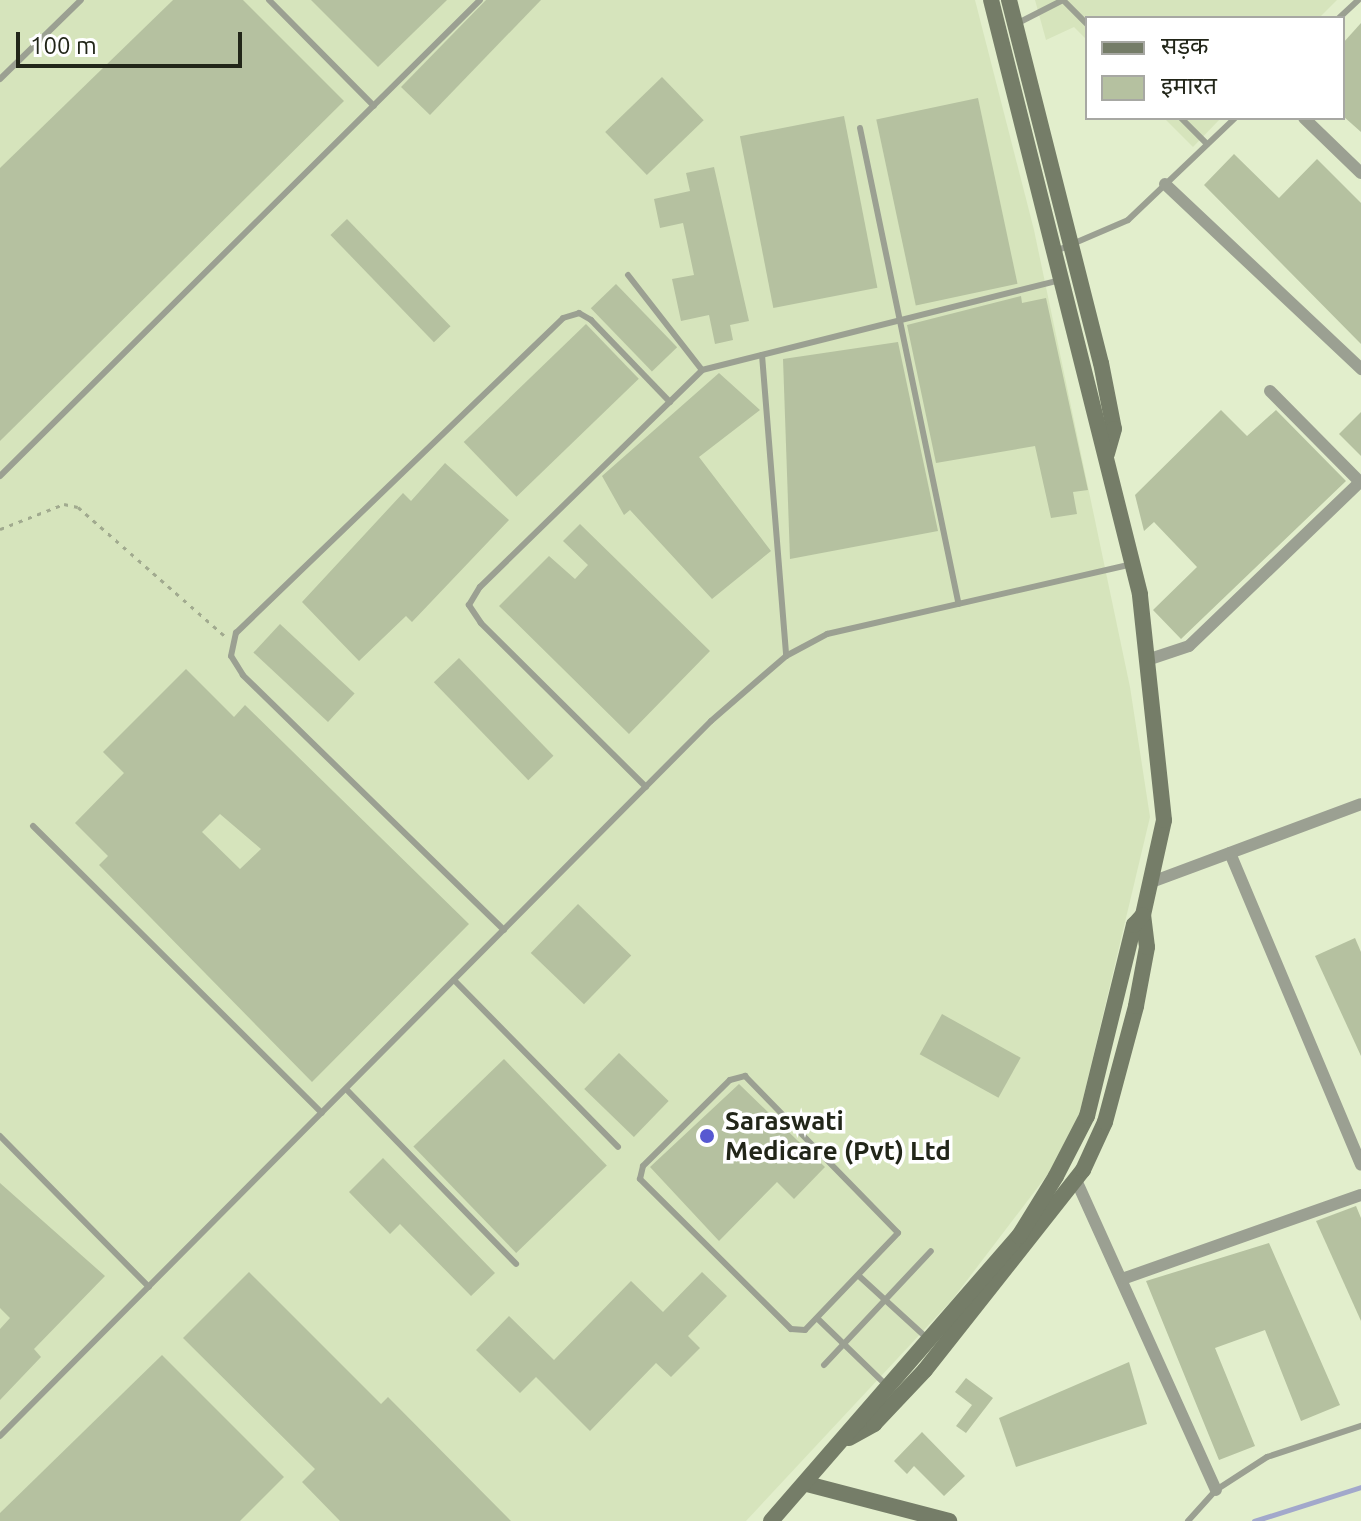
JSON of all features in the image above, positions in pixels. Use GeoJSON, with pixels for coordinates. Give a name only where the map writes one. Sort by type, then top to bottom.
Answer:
{"type":"FeatureCollection","features":[{"type":"Feature","properties":{"kind":"street"},"geometry":{"type":"LineString","coordinates":[[991,0],[1114,429],[1107,454]]}},
{"type":"Feature","properties":{"kind":"street"},"geometry":{"type":"LineString","coordinates":[[849,1438],[874,1424],[936,1358],[1076,1180],[1105,1122],[1130,1033],[1147,947],[1143,915],[1164,820],[1133,564],[1107,454],[1096,439],[1062,280],[1064,250],[1009,0]]}},
{"type":"Feature","properties":{"kind":"street"},"geometry":{"type":"LineString","coordinates":[[1306,120],[1361,173]]}},
{"type":"Feature","properties":{"kind":"street"},"geometry":{"type":"LineString","coordinates":[[1165,184],[1361,369]]}},
{"type":"Feature","properties":{"kind":"street"},"geometry":{"type":"LineString","coordinates":[[1147,660],[1189,646],[1360,482],[1270,391]]}},
{"type":"Feature","properties":{"kind":"street"},"geometry":{"type":"LineString","coordinates":[[1149,883],[1361,804]]}},
{"type":"Feature","properties":{"kind":"street"},"geometry":{"type":"LineString","coordinates":[[1230,853],[1361,1165]]}},
{"type":"Feature","properties":{"kind":"street"},"geometry":{"type":"LineString","coordinates":[[771,1521],[849,1438],[887,1386],[1019,1236],[1087,1116],[1134,925],[1143,915]]}},
{"type":"Feature","properties":{"kind":"street"},"geometry":{"type":"LineString","coordinates":[[1076,1180],[1125,1278],[1216,1490]]}},
{"type":"Feature","properties":{"kind":"street"},"geometry":{"type":"LineString","coordinates":[[1125,1278],[1361,1195]]}},
{"type":"Feature","properties":{"kind":"street"},"geometry":{"type":"LineString","coordinates":[[807,1484],[949,1521]]}},
{"type":"Feature","properties":{"kind":"lane"},"geometry":{"type":"LineString","coordinates":[[0,79],[81,0]]}},
{"type":"Feature","properties":{"kind":"lane"},"geometry":{"type":"LineString","coordinates":[[269,0],[374,106]]}},
{"type":"Feature","properties":{"kind":"lane"},"geometry":{"type":"LineString","coordinates":[[0,476],[480,0]]}},
{"type":"Feature","properties":{"kind":"lane"},"geometry":{"type":"LineString","coordinates":[[1015,24],[1063,0],[1085,22]]}},
{"type":"Feature","properties":{"kind":"lane"},"geometry":{"type":"LineString","coordinates":[[1341,16],[1358,0]]}},
{"type":"Feature","properties":{"kind":"lane"},"geometry":{"type":"LineString","coordinates":[[1183,120],[1207,144]]}},
{"type":"Feature","properties":{"kind":"lane"},"geometry":{"type":"LineString","coordinates":[[1064,250],[1128,220],[1233,120]]}},
{"type":"Feature","properties":{"kind":"lane"},"geometry":{"type":"LineString","coordinates":[[860,128],[902,317],[959,604]]}},
{"type":"Feature","properties":{"kind":"lane"},"geometry":{"type":"LineString","coordinates":[[628,275],[702,370]]}},
{"type":"Feature","properties":{"kind":"lane"},"geometry":{"type":"LineString","coordinates":[[646,787],[469,605],[702,370],[902,317],[1062,280]]}},
{"type":"Feature","properties":{"kind":"lane"},"geometry":{"type":"LineString","coordinates":[[504,930],[243,675],[231,656],[236,633],[466,405],[563,318],[579,313],[591,320],[670,402]]}},
{"type":"Feature","properties":{"kind":"lane"},"geometry":{"type":"LineString","coordinates":[[762,355],[786,656]]}},
{"type":"Feature","properties":{"kind":"lane"},"geometry":{"type":"LineString","coordinates":[[0,1436],[646,787],[786,656],[827,634],[1133,564]]}},
{"type":"Feature","properties":{"kind":"lane"},"geometry":{"type":"LineString","coordinates":[[33,826],[322,1113]]}},
{"type":"Feature","properties":{"kind":"lane"},"geometry":{"type":"LineString","coordinates":[[454,980],[618,1147]]}},
{"type":"Feature","properties":{"kind":"lane"},"geometry":{"type":"LineString","coordinates":[[745,1076],[896,1228],[894,1240],[859,1276],[819,1320],[791,1329],[640,1179],[643,1166],[730,1080],[745,1076]]}},
{"type":"Feature","properties":{"kind":"lane"},"geometry":{"type":"LineString","coordinates":[[346,1089],[516,1264]]}},
{"type":"Feature","properties":{"kind":"lane"},"geometry":{"type":"LineString","coordinates":[[0,1136],[149,1287]]}},
{"type":"Feature","properties":{"kind":"lane"},"geometry":{"type":"LineString","coordinates":[[824,1365],[931,1251]]}},
{"type":"Feature","properties":{"kind":"lane"},"geometry":{"type":"LineString","coordinates":[[859,1276],[928,1339]]}},
{"type":"Feature","properties":{"kind":"lane"},"geometry":{"type":"LineString","coordinates":[[819,1320],[887,1386]]}},
{"type":"Feature","properties":{"kind":"lane"},"geometry":{"type":"LineString","coordinates":[[1188,1521],[1216,1490],[1267,1457],[1361,1426]]}},
{"type":"Feature","properties":{"kind":"path"},"geometry":{"type":"LineString","coordinates":[[0,529],[64,504],[78,507],[234,644]]}},
{"type":"Feature","properties":{"kind":"shaded area"},"geometry":{"type":"Polygon","coordinates":[[[0,0],[975,0],[1034,230],[1130,687],[1150,817],[1073,1141],[952,1300],[746,1521],[0,1521],[0,0]]]}},
{"type":"Feature","properties":{"kind":"shaded area"},"geometry":{"type":"Polygon","coordinates":[[[1035,0],[1337,0],[1321,16],[1085,16],[1085,38],[1074,27],[1046,40],[1035,0]]]}},
{"type":"Feature","properties":{"kind":"shaded area"},"geometry":{"type":"Polygon","coordinates":[[[1166,120],[1219,120],[1193,147],[1166,120]]]}},
{"type":"Feature","properties":{"kind":"building"},"geometry":{"type":"Polygon","coordinates":[[[173,0],[243,0],[344,101],[0,441],[0,168],[173,0]]]}},
{"type":"Feature","properties":{"kind":"building"},"geometry":{"type":"Polygon","coordinates":[[[311,0],[447,0],[378,67],[311,0]]]}},
{"type":"Feature","properties":{"kind":"building"},"geometry":{"type":"Polygon","coordinates":[[[486,0],[541,0],[430,115],[401,87],[486,0]]]}},
{"type":"Feature","properties":{"kind":"building"},"geometry":{"type":"Polygon","coordinates":[[[1361,23],[1361,132],[1345,118],[1345,41],[1361,23]]]}},
{"type":"Feature","properties":{"kind":"building"},"geometry":{"type":"Polygon","coordinates":[[[662,77],[704,120],[647,175],[605,132],[662,77]]]}},
{"type":"Feature","properties":{"kind":"building"},"geometry":{"type":"Polygon","coordinates":[[[978,98],[1018,284],[916,305],[876,120],[978,98]]]}},
{"type":"Feature","properties":{"kind":"building"},"geometry":{"type":"Polygon","coordinates":[[[844,116],[877,288],[773,308],[740,136],[844,116]]]}},
{"type":"Feature","properties":{"kind":"building"},"geometry":{"type":"Polygon","coordinates":[[[1234,154],[1279,198],[1317,159],[1361,203],[1361,344],[1204,185],[1234,154]]]}},
{"type":"Feature","properties":{"kind":"building"},"geometry":{"type":"Polygon","coordinates":[[[714,167],[749,321],[730,325],[733,340],[715,344],[709,315],[681,321],[672,279],[694,275],[683,223],[660,228],[654,199],[690,191],[686,173],[714,167]]]}},
{"type":"Feature","properties":{"kind":"building"},"geometry":{"type":"Polygon","coordinates":[[[347,219],[451,326],[434,342],[330,235],[347,219]]]}},
{"type":"Feature","properties":{"kind":"building"},"geometry":{"type":"Polygon","coordinates":[[[616,284],[677,347],[652,372],[591,308],[616,284]]]}},
{"type":"Feature","properties":{"kind":"building"},"geometry":{"type":"Polygon","coordinates":[[[1021,296],[1022,303],[1046,298],[1088,490],[1073,492],[1077,514],[1051,518],[1035,446],[936,463],[907,325],[1021,296]]]}},
{"type":"Feature","properties":{"kind":"building"},"geometry":{"type":"Polygon","coordinates":[[[586,324],[639,379],[517,497],[464,442],[586,324]]]}},
{"type":"Feature","properties":{"kind":"building"},"geometry":{"type":"Polygon","coordinates":[[[898,342],[938,531],[790,559],[783,359],[898,342]]]}},
{"type":"Feature","properties":{"kind":"building"},"geometry":{"type":"Polygon","coordinates":[[[719,373],[760,410],[699,457],[771,551],[712,599],[630,510],[624,515],[602,476],[719,373]]]}},
{"type":"Feature","properties":{"kind":"building"},"geometry":{"type":"Polygon","coordinates":[[[1221,410],[1247,436],[1276,410],[1346,481],[1181,639],[1153,610],[1197,567],[1154,522],[1144,531],[1135,495],[1221,410]]]}},
{"type":"Feature","properties":{"kind":"building"},"geometry":{"type":"Polygon","coordinates":[[[1361,412],[1361,456],[1339,434],[1361,412]]]}},
{"type":"Feature","properties":{"kind":"building"},"geometry":{"type":"Polygon","coordinates":[[[445,463],[509,520],[412,622],[406,616],[359,661],[302,602],[403,493],[411,501],[445,463]]]}},
{"type":"Feature","properties":{"kind":"building"},"geometry":{"type":"Polygon","coordinates":[[[580,524],[710,651],[629,734],[499,606],[549,556],[575,579],[588,565],[563,541],[580,524]]]}},
{"type":"Feature","properties":{"kind":"building"},"geometry":{"type":"Polygon","coordinates":[[[280,624],[355,694],[328,722],[253,653],[280,624]]]}},
{"type":"Feature","properties":{"kind":"building"},"geometry":{"type":"Polygon","coordinates":[[[459,658],[553,756],[528,780],[434,682],[459,658]]]}},
{"type":"Feature","properties":{"kind":"building"},"geometry":{"type":"Polygon","coordinates":[[[186,669],[234,717],[245,705],[469,924],[312,1082],[99,865],[108,856],[75,823],[124,773],[103,752],[186,669]],[[220,814],[202,832],[240,869],[261,849],[220,814]]]}},
{"type":"Feature","properties":{"kind":"building"},"geometry":{"type":"Polygon","coordinates":[[[578,904],[631,955],[584,1004],[531,953],[578,904]]]}},
{"type":"Feature","properties":{"kind":"building"},"geometry":{"type":"Polygon","coordinates":[[[1355,938],[1361,952],[1361,1056],[1315,956],[1355,938]]]}},
{"type":"Feature","properties":{"kind":"building"},"geometry":{"type":"Polygon","coordinates":[[[942,1014],[1021,1058],[998,1098],[920,1054],[942,1014]]]}},
{"type":"Feature","properties":{"kind":"building"},"geometry":{"type":"Polygon","coordinates":[[[619,1053],[669,1101],[634,1137],[584,1089],[619,1053]]]}},
{"type":"Feature","properties":{"kind":"building"},"geometry":{"type":"Polygon","coordinates":[[[504,1059],[607,1165],[516,1253],[413,1147],[504,1059]]]}},
{"type":"Feature","properties":{"kind":"building"},"geometry":{"type":"Polygon","coordinates":[[[739,1084],[825,1167],[794,1199],[777,1182],[719,1241],[650,1167],[739,1084]]]}},
{"type":"Feature","properties":{"kind":"building"},"geometry":{"type":"Polygon","coordinates":[[[383,1158],[495,1273],[471,1296],[400,1224],[390,1234],[349,1192],[383,1158]]]}},
{"type":"Feature","properties":{"kind":"building"},"geometry":{"type":"Polygon","coordinates":[[[0,1183],[105,1276],[34,1349],[41,1357],[0,1400],[0,1329],[10,1318],[0,1308],[0,1183]]]}},
{"type":"Feature","properties":{"kind":"building"},"geometry":{"type":"Polygon","coordinates":[[[1356,1206],[1361,1218],[1361,1321],[1316,1221],[1356,1206]]]}},
{"type":"Feature","properties":{"kind":"building"},"geometry":{"type":"Polygon","coordinates":[[[1269,1243],[1340,1405],[1301,1421],[1265,1330],[1215,1348],[1255,1446],[1219,1460],[1146,1281],[1269,1243]]]}},
{"type":"Feature","properties":{"kind":"building"},"geometry":{"type":"Polygon","coordinates":[[[249,1272],[381,1404],[388,1397],[511,1521],[340,1521],[302,1482],[315,1469],[183,1338],[249,1272]]]}},
{"type":"Feature","properties":{"kind":"building"},"geometry":{"type":"Polygon","coordinates":[[[702,1272],[727,1296],[688,1336],[700,1348],[671,1377],[656,1363],[590,1431],[536,1377],[520,1393],[476,1350],[509,1316],[554,1360],[631,1281],[663,1312],[702,1272]]]}},
{"type":"Feature","properties":{"kind":"building"},"geometry":{"type":"Polygon","coordinates":[[[162,1355],[284,1477],[240,1521],[0,1521],[0,1513],[162,1355]]]}},
{"type":"Feature","properties":{"kind":"building"},"geometry":{"type":"Polygon","coordinates":[[[1129,1362],[1147,1424],[1016,1467],[999,1418],[1129,1362]]]}},
{"type":"Feature","properties":{"kind":"building"},"geometry":{"type":"Polygon","coordinates":[[[966,1378],[993,1398],[966,1433],[956,1426],[972,1405],[955,1392],[966,1378]]]}},
{"type":"Feature","properties":{"kind":"building"},"geometry":{"type":"Polygon","coordinates":[[[922,1432],[965,1476],[944,1496],[914,1466],[907,1474],[894,1461],[922,1432]]]}},
{"type":"Feature","properties":{"kind":"waterway"},"geometry":{"type":"LineString","coordinates":[[1254,1521],[1361,1487]]}},
{"type":"Feature","properties":{"kind":"place","name":"Saraswati Medicare (Pvt) Ltd"},"geometry":{"type":"Point","coordinates":[707,1136]}}]}
